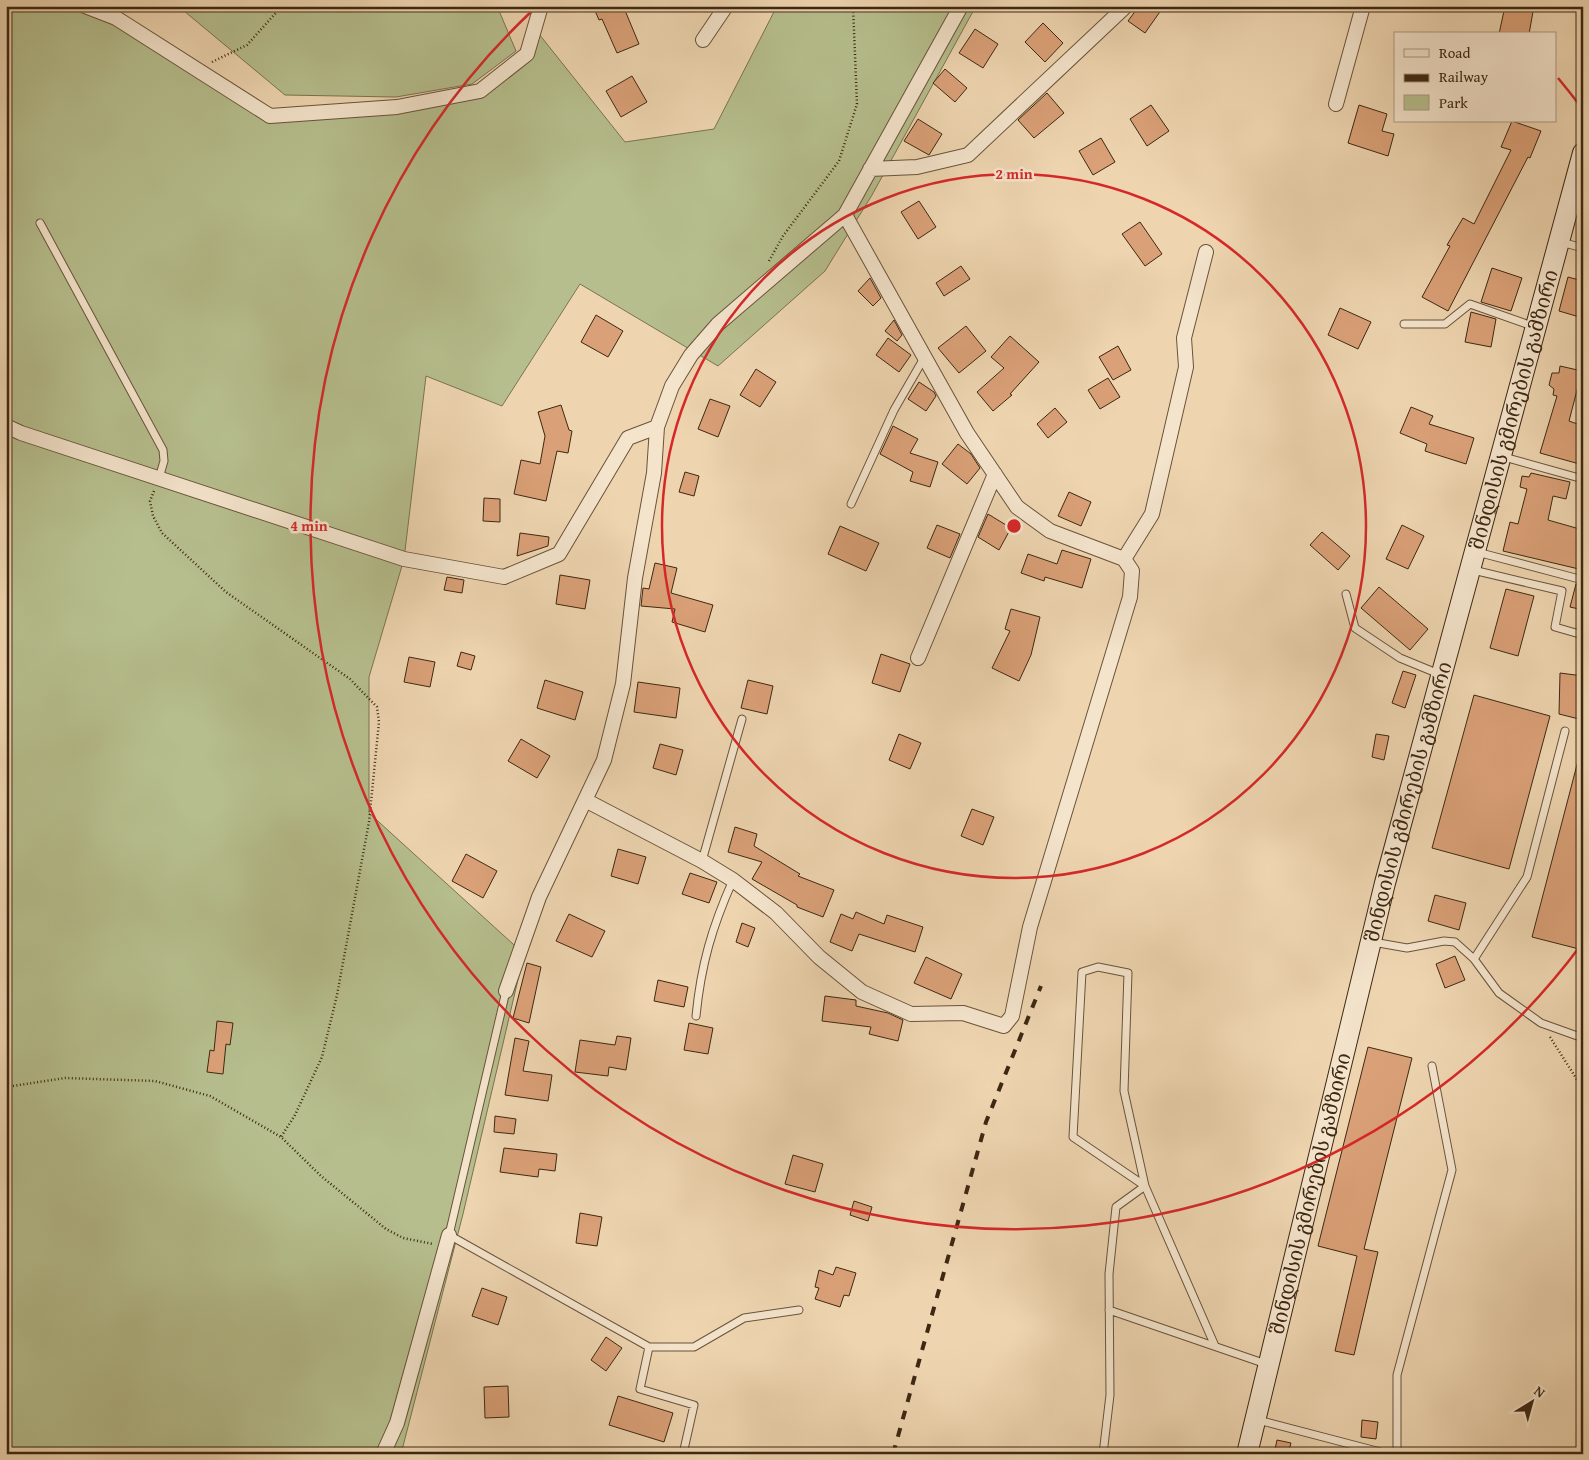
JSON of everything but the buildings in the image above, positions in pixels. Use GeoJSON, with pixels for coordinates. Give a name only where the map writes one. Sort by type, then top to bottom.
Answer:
{"type":"FeatureCollection","features":[{"type":"Feature","properties":{"kind":"main road","name":"შინდისის გმირების გამზირი"},"geometry":{"type":"LineString","coordinates":[[1247,1454],[1371,942],[1440,675],[1583,153]]}},
{"type":"Feature","properties":{"kind":"street"},"geometry":{"type":"LineString","coordinates":[[85,6],[116,18],[270,116],[397,107],[480,91],[527,54],[541,6]]}},
{"type":"Feature","properties":{"kind":"street"},"geometry":{"type":"LineString","coordinates":[[703,40],[726,6]]}},
{"type":"Feature","properties":{"kind":"street"},"geometry":{"type":"LineString","coordinates":[[506,991],[539,897],[604,760],[623,684],[635,578],[654,473],[657,427],[672,386],[691,355],[718,324],[845,214],[961,6]]}},
{"type":"Feature","properties":{"kind":"street"},"geometry":{"type":"LineString","coordinates":[[870,169],[917,167],[968,155],[1126,6]]}},
{"type":"Feature","properties":{"kind":"street"},"geometry":{"type":"LineString","coordinates":[[1336,104],[1363,6]]}},
{"type":"Feature","properties":{"kind":"street"},"geometry":{"type":"LineString","coordinates":[[585,800],[702,861],[733,880],[776,913],[819,956],[862,992],[911,1014],[963,1013],[1004,1026],[1012,1016],[1030,927],[1130,597],[1132,571],[1124,559],[1050,530],[1017,507],[967,433],[845,214]]}},
{"type":"Feature","properties":{"kind":"street"},"geometry":{"type":"LineString","coordinates":[[1124,559],[1152,514],[1186,367],[1184,338],[1206,252]]}},
{"type":"Feature","properties":{"kind":"street"},"geometry":{"type":"LineString","coordinates":[[6,426],[21,433],[404,559],[504,578],[559,554],[628,438],[657,427]]}},
{"type":"Feature","properties":{"kind":"street"},"geometry":{"type":"LineString","coordinates":[[918,658],[995,474]]}},
{"type":"Feature","properties":{"kind":"street"},"geometry":{"type":"LineString","coordinates":[[383,1454],[397,1423],[447,1241]]}},
{"type":"Feature","properties":{"kind":"lane"},"geometry":{"type":"LineString","coordinates":[[40,223],[163,450],[164,461],[159,478]]}},
{"type":"Feature","properties":{"kind":"lane"},"geometry":{"type":"LineString","coordinates":[[1559,241],[1583,248]]}},
{"type":"Feature","properties":{"kind":"lane"},"geometry":{"type":"LineString","coordinates":[[1404,324],[1446,324],[1470,304],[1536,327]]}},
{"type":"Feature","properties":{"kind":"lane"},"geometry":{"type":"LineString","coordinates":[[851,504],[894,410],[925,357]]}},
{"type":"Feature","properties":{"kind":"lane"},"geometry":{"type":"LineString","coordinates":[[1501,456],[1583,479]]}},
{"type":"Feature","properties":{"kind":"lane"},"geometry":{"type":"LineString","coordinates":[[1472,560],[1583,580]]}},
{"type":"Feature","properties":{"kind":"lane"},"geometry":{"type":"LineString","coordinates":[[1472,560],[1562,592],[1555,627],[1583,635]]}},
{"type":"Feature","properties":{"kind":"lane"},"geometry":{"type":"LineString","coordinates":[[1346,594],[1355,628],[1400,658],[1440,675]]}},
{"type":"Feature","properties":{"kind":"lane"},"geometry":{"type":"LineString","coordinates":[[702,861],[742,719]]}},
{"type":"Feature","properties":{"kind":"lane"},"geometry":{"type":"LineString","coordinates":[[1474,959],[1527,876],[1564,730]]}},
{"type":"Feature","properties":{"kind":"lane"},"geometry":{"type":"LineString","coordinates":[[696,1016],[700,979],[714,922],[733,880]]}},
{"type":"Feature","properties":{"kind":"lane"},"geometry":{"type":"LineString","coordinates":[[1371,942],[1407,948],[1444,941],[1455,942],[1474,959],[1499,993],[1541,1023],[1583,1038]]}},
{"type":"Feature","properties":{"kind":"lane"},"geometry":{"type":"LineString","coordinates":[[1144,1186],[1073,1137],[1082,972],[1098,967],[1128,973],[1124,1091],[1144,1186],[1215,1346]]}},
{"type":"Feature","properties":{"kind":"lane"},"geometry":{"type":"LineString","coordinates":[[506,991],[447,1241],[650,1346],[694,1347],[744,1318],[799,1310]]}},
{"type":"Feature","properties":{"kind":"lane"},"geometry":{"type":"LineString","coordinates":[[1397,1454],[1397,1375],[1452,1170],[1432,1066]]}},
{"type":"Feature","properties":{"kind":"lane"},"geometry":{"type":"LineString","coordinates":[[1103,1454],[1110,1395],[1108,1274],[1116,1207],[1144,1186]]}},
{"type":"Feature","properties":{"kind":"lane"},"geometry":{"type":"LineString","coordinates":[[1109,1310],[1269,1365]]}},
{"type":"Feature","properties":{"kind":"lane"},"geometry":{"type":"LineString","coordinates":[[650,1346],[640,1389],[694,1405],[683,1454]]}},
{"type":"Feature","properties":{"kind":"lane"},"geometry":{"type":"LineString","coordinates":[[1255,1419],[1388,1454]]}},
{"type":"Feature","properties":{"kind":"path"},"geometry":{"type":"LineString","coordinates":[[195,68],[247,45],[282,6]]}},
{"type":"Feature","properties":{"kind":"path"},"geometry":{"type":"LineString","coordinates":[[764,269],[783,236],[839,161],[857,104],[853,6]]}},
{"type":"Feature","properties":{"kind":"path"},"geometry":{"type":"LineString","coordinates":[[159,478],[150,501],[153,516],[162,533],[226,592],[350,679],[377,707],[380,722],[369,822],[337,995],[322,1057],[295,1115],[282,1137]]}},
{"type":"Feature","properties":{"kind":"path"},"geometry":{"type":"LineString","coordinates":[[1541,1023],[1583,1089]]}},
{"type":"Feature","properties":{"kind":"path"},"geometry":{"type":"LineString","coordinates":[[6,1087],[65,1078],[155,1081],[210,1096],[282,1137],[322,1176],[386,1229],[403,1238],[447,1241]]}},
{"type":"Feature","properties":{"kind":"green space"},"geometry":{"type":"Polygon","coordinates":[[[6,6],[85,6],[270,116],[479,91],[527,54],[535,29],[625,142],[714,129],[777,6],[976,6],[872,195],[825,271],[718,366],[580,284],[502,406],[426,376],[404,559],[369,677],[369,813],[524,954],[463,1214],[401,1454],[6,1454],[6,6]]]}},
{"type":"Feature","properties":{"kind":"green space"},"geometry":{"type":"Polygon","coordinates":[[[178,6],[497,6],[516,51],[472,84],[396,97],[285,95],[178,6]]]}},
{"type":"Feature","properties":{"kind":"railway"},"geometry":{"type":"LineString","coordinates":[[893,1454],[986,1122],[1041,986]]}}]}
